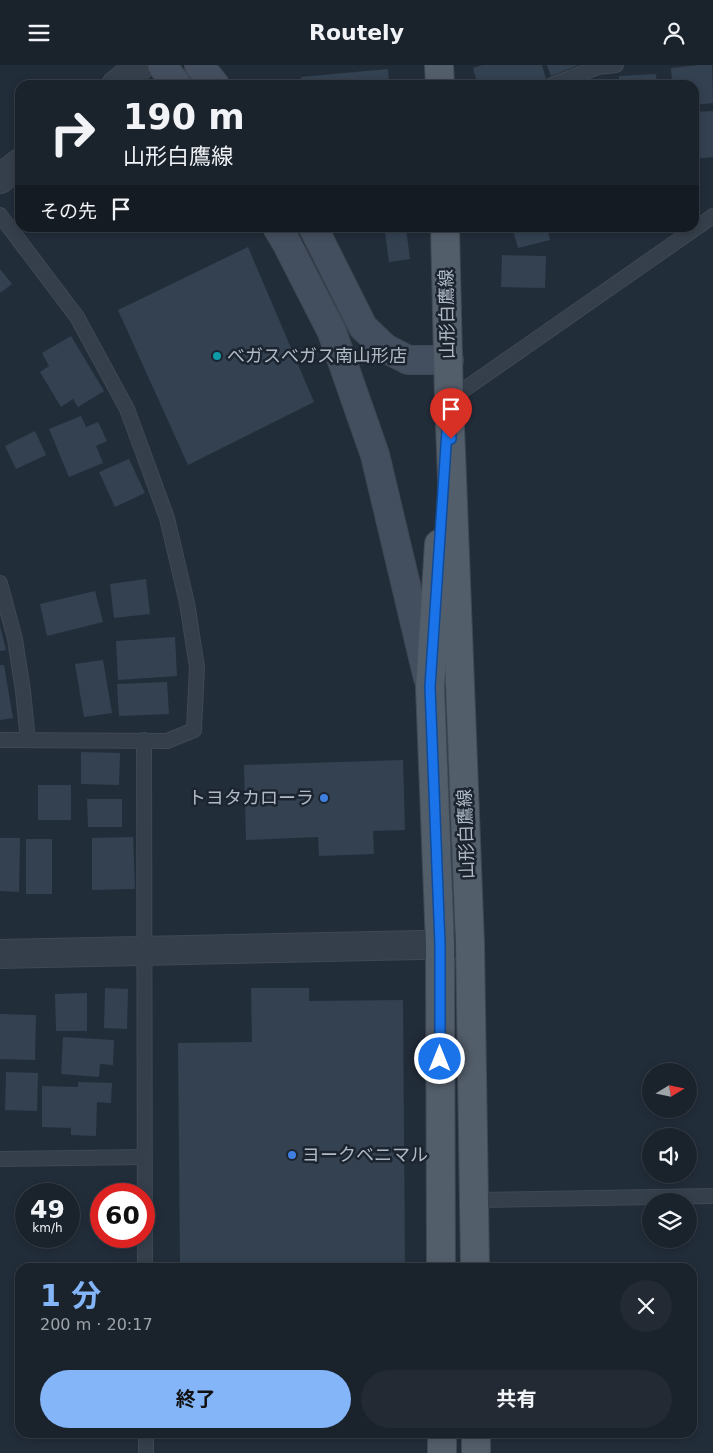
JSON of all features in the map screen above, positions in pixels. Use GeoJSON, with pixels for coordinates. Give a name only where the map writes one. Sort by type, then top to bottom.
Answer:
{"type":"FeatureCollection","features":[{"type":"Feature","properties":{"kind":"main road"},"geometry":{"type":"LineString","coordinates":[[439,65],[440,80]]}},
{"type":"Feature","properties":{"kind":"main road","name":"山形白鷹線"},"geometry":{"type":"LineString","coordinates":[[445,232],[449,400],[470,944],[475,1263]]}},
{"type":"Feature","properties":{"kind":"main road","name":"山形白鷹線"},"geometry":{"type":"LineString","coordinates":[[441,1263],[440,945],[430,687],[449,400]]}},
{"type":"Feature","properties":{"kind":"main road"},"geometry":{"type":"LineString","coordinates":[[442,1438],[442,1453]]}},
{"type":"Feature","properties":{"kind":"main road"},"geometry":{"type":"LineString","coordinates":[[476,1438],[476,1453]]}},
{"type":"Feature","properties":{"kind":"street"},"geometry":{"type":"LineString","coordinates":[[122,80],[141,65]]}},
{"type":"Feature","properties":{"kind":"street"},"geometry":{"type":"LineString","coordinates":[[162,65],[173,80]]}},
{"type":"Feature","properties":{"kind":"street"},"geometry":{"type":"LineString","coordinates":[[199,65],[211,80]]}},
{"type":"Feature","properties":{"kind":"street"},"geometry":{"type":"LineString","coordinates":[[0,179],[15,167]]}},
{"type":"Feature","properties":{"kind":"street"},"geometry":{"type":"LineString","coordinates":[[280,232],[332,332],[375,455],[430,687]]}},
{"type":"Feature","properties":{"kind":"street"},"geometry":{"type":"LineString","coordinates":[[316,232],[363,327],[384,348],[408,360],[449,359]]}},
{"type":"Feature","properties":{"kind":"street"},"geometry":{"type":"LineString","coordinates":[[0,954],[470,944]]}},
{"type":"Feature","properties":{"kind":"lane"},"geometry":{"type":"LineString","coordinates":[[565,80],[598,67],[616,65]]}},
{"type":"Feature","properties":{"kind":"lane"},"geometry":{"type":"LineString","coordinates":[[0,215],[77,317],[127,409],[167,518],[187,603],[197,667],[194,730],[167,741],[0,740]]}},
{"type":"Feature","properties":{"kind":"lane"},"geometry":{"type":"LineString","coordinates":[[699,226],[713,216]]}},
{"type":"Feature","properties":{"kind":"lane"},"geometry":{"type":"LineString","coordinates":[[449,400],[690,232]]}},
{"type":"Feature","properties":{"kind":"lane"},"geometry":{"type":"LineString","coordinates":[[0,583],[14,639],[23,691],[28,740]]}},
{"type":"Feature","properties":{"kind":"lane"},"geometry":{"type":"LineString","coordinates":[[144,740],[145,1263]]}},
{"type":"Feature","properties":{"kind":"lane"},"geometry":{"type":"LineString","coordinates":[[0,1159],[144,1157]]}},
{"type":"Feature","properties":{"kind":"lane"},"geometry":{"type":"LineString","coordinates":[[474,1200],[713,1196]]}},
{"type":"Feature","properties":{"kind":"lane"},"geometry":{"type":"LineString","coordinates":[[146,1438],[146,1453]]}},
{"type":"Feature","properties":{"kind":"building"},"geometry":{"type":"Polygon","coordinates":[[[482,65],[542,65],[546,79],[477,80],[473,68],[482,65]]]}},
{"type":"Feature","properties":{"kind":"building"},"geometry":{"type":"Polygon","coordinates":[[[547,65],[579,65],[551,76],[547,65]]]}},
{"type":"Feature","properties":{"kind":"building"},"geometry":{"type":"Polygon","coordinates":[[[712,65],[713,103],[699,104],[699,80],[672,80],[671,68],[712,65]]]}},
{"type":"Feature","properties":{"kind":"building"},"geometry":{"type":"Polygon","coordinates":[[[388,69],[389,80],[301,80],[301,77],[388,69]]]}},
{"type":"Feature","properties":{"kind":"building"},"geometry":{"type":"Polygon","coordinates":[[[656,74],[657,80],[619,80],[619,76],[656,74]]]}},
{"type":"Feature","properties":{"kind":"building"},"geometry":{"type":"Polygon","coordinates":[[[713,111],[713,157],[699,158],[699,112],[713,111]]]}},
{"type":"Feature","properties":{"kind":"building"},"geometry":{"type":"Polygon","coordinates":[[[385,232],[406,232],[410,259],[389,262],[385,232]]]}},
{"type":"Feature","properties":{"kind":"building"},"geometry":{"type":"Polygon","coordinates":[[[513,232],[548,232],[550,240],[518,248],[513,232]]]}},
{"type":"Feature","properties":{"kind":"building","name":"べガスべガス南山形店"},"geometry":{"type":"Polygon","coordinates":[[[248,247],[314,402],[188,465],[118,310],[248,247]]]}},
{"type":"Feature","properties":{"kind":"building"},"geometry":{"type":"Polygon","coordinates":[[[502,255],[546,256],[545,288],[501,287],[502,255]]]}},
{"type":"Feature","properties":{"kind":"building"},"geometry":{"type":"Polygon","coordinates":[[[0,269],[12,284],[0,293],[0,269]]]}},
{"type":"Feature","properties":{"kind":"building"},"geometry":{"type":"Polygon","coordinates":[[[71,336],[104,391],[78,407],[73,399],[61,407],[40,372],[49,366],[42,353],[71,336]]]}},
{"type":"Feature","properties":{"kind":"building"},"geometry":{"type":"Polygon","coordinates":[[[81,416],[86,427],[98,422],[107,441],[96,446],[103,463],[69,477],[49,429],[81,416]]]}},
{"type":"Feature","properties":{"kind":"building"},"geometry":{"type":"Polygon","coordinates":[[[35,431],[46,455],[16,469],[5,446],[35,431]]]}},
{"type":"Feature","properties":{"kind":"building"},"geometry":{"type":"Polygon","coordinates":[[[129,459],[145,493],[115,507],[99,472],[129,459]]]}},
{"type":"Feature","properties":{"kind":"building"},"geometry":{"type":"Polygon","coordinates":[[[146,579],[150,614],[114,618],[110,584],[146,579]]]}},
{"type":"Feature","properties":{"kind":"building"},"geometry":{"type":"Polygon","coordinates":[[[95,591],[103,622],[47,636],[40,604],[95,591]]]}},
{"type":"Feature","properties":{"kind":"building"},"geometry":{"type":"Polygon","coordinates":[[[0,626],[6,650],[0,651],[0,626]]]}},
{"type":"Feature","properties":{"kind":"building"},"geometry":{"type":"Polygon","coordinates":[[[175,637],[177,676],[118,680],[116,641],[175,637]]]}},
{"type":"Feature","properties":{"kind":"building"},"geometry":{"type":"Polygon","coordinates":[[[103,660],[112,713],[84,717],[75,664],[103,660]]]}},
{"type":"Feature","properties":{"kind":"building"},"geometry":{"type":"Polygon","coordinates":[[[0,665],[4,665],[13,718],[0,720],[0,665]]]}},
{"type":"Feature","properties":{"kind":"building"},"geometry":{"type":"Polygon","coordinates":[[[167,682],[169,714],[119,716],[117,684],[167,682]]]}},
{"type":"Feature","properties":{"kind":"building"},"geometry":{"type":"Polygon","coordinates":[[[81,752],[120,753],[119,785],[81,784],[81,752]]]}},
{"type":"Feature","properties":{"kind":"building","name":"トヨタカローラ"},"geometry":{"type":"Polygon","coordinates":[[[403,760],[405,830],[373,831],[374,854],[319,856],[318,837],[246,840],[244,765],[403,760]]]}},
{"type":"Feature","properties":{"kind":"building"},"geometry":{"type":"Polygon","coordinates":[[[38,785],[71,785],[71,820],[38,820],[38,785]]]}},
{"type":"Feature","properties":{"kind":"building"},"geometry":{"type":"Polygon","coordinates":[[[87,799],[122,799],[122,827],[88,827],[87,799]]]}},
{"type":"Feature","properties":{"kind":"building"},"geometry":{"type":"Polygon","coordinates":[[[133,837],[135,889],[92,890],[92,838],[133,837]]]}},
{"type":"Feature","properties":{"kind":"building"},"geometry":{"type":"Polygon","coordinates":[[[0,838],[20,838],[19,892],[0,891],[0,838]]]}},
{"type":"Feature","properties":{"kind":"building"},"geometry":{"type":"Polygon","coordinates":[[[26,839],[52,839],[52,894],[26,894],[26,839]]]}},
{"type":"Feature","properties":{"kind":"building"},"geometry":{"type":"Polygon","coordinates":[[[105,988],[128,989],[127,1029],[104,1028],[105,988]]]}},
{"type":"Feature","properties":{"kind":"building","name":"ヨークベニマル"},"geometry":{"type":"Polygon","coordinates":[[[251,988],[309,988],[309,1001],[403,1000],[405,1263],[180,1263],[178,1043],[252,1042],[251,988]]]}},
{"type":"Feature","properties":{"kind":"building"},"geometry":{"type":"Polygon","coordinates":[[[87,993],[87,1031],[56,1031],[55,994],[87,993]]]}},
{"type":"Feature","properties":{"kind":"building"},"geometry":{"type":"Polygon","coordinates":[[[0,1014],[36,1015],[35,1060],[0,1059],[0,1014]]]}},
{"type":"Feature","properties":{"kind":"building"},"geometry":{"type":"Polygon","coordinates":[[[63,1037],[114,1040],[113,1065],[100,1064],[99,1077],[61,1074],[63,1037]]]}},
{"type":"Feature","properties":{"kind":"building"},"geometry":{"type":"Polygon","coordinates":[[[6,1072],[38,1073],[37,1111],[5,1110],[6,1072]]]}},
{"type":"Feature","properties":{"kind":"building"},"geometry":{"type":"Polygon","coordinates":[[[78,1082],[112,1083],[111,1103],[97,1102],[96,1136],[71,1135],[71,1128],[42,1127],[42,1086],[78,1087],[78,1082]]]}},
{"type":"Feature","properties":{"kind":"place","name":"べガスべガス南山形店"},"geometry":{"type":"Point","coordinates":[217,356]}},
{"type":"Feature","properties":{"kind":"place","name":"トヨタカローラ"},"geometry":{"type":"Point","coordinates":[324,798]}},
{"type":"Feature","properties":{"kind":"place","name":"ヨークベニマル"},"geometry":{"type":"Point","coordinates":[292,1155]}},
{"type":"Feature","properties":{"kind":"route"},"geometry":{"type":"LineString","coordinates":[[440,1059],[440,945],[430,687],[449,400],[451,439]]}}]}
